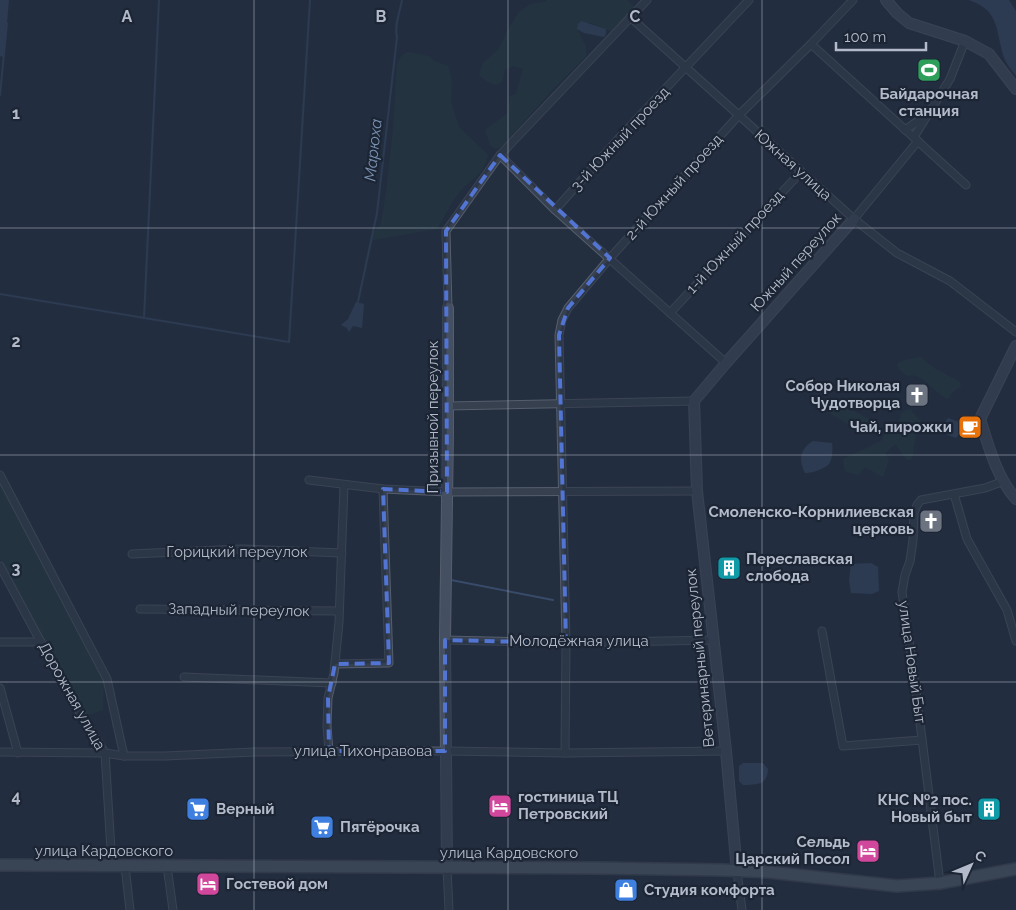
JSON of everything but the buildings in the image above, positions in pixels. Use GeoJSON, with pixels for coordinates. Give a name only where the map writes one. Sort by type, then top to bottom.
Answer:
{"type":"FeatureCollection","features":[{"type":"Feature","properties":{"kind":"main road","name":"улица Кардовского"},"geometry":{"type":"LineString","coordinates":[[0,865],[598,868],[737,871],[846,879],[897,886],[940,883],[1016,869]]}},
{"type":"Feature","properties":{"kind":"street","name":"Призывной переулок"},"geometry":{"type":"LineString","coordinates":[[449,910],[445,751],[448,492],[446,231],[500,155],[647,0]]}},
{"type":"Feature","properties":{"kind":"street","name":"3-й Южный проезд"},"geometry":{"type":"LineString","coordinates":[[555,210],[620,137],[749,0]]}},
{"type":"Feature","properties":{"kind":"street","name":"2-й Южный проезд"},"geometry":{"type":"LineString","coordinates":[[565,753],[566,643],[559,335],[562,320],[568,308],[610,258],[739,115],[853,0]]}},
{"type":"Feature","properties":{"kind":"street"},"geometry":{"type":"LineString","coordinates":[[886,0],[909,23],[965,41],[989,54],[1016,89]]}},
{"type":"Feature","properties":{"kind":"street","name":"Южная улица"},"geometry":{"type":"LineString","coordinates":[[630,18],[854,219],[897,253],[950,281],[1016,332]]}},
{"type":"Feature","properties":{"kind":"street","name":"Южный переулок"},"geometry":{"type":"LineString","coordinates":[[694,401],[854,219],[916,140],[929,113],[950,79],[965,41]]}},
{"type":"Feature","properties":{"kind":"street"},"geometry":{"type":"LineString","coordinates":[[811,44],[966,185]]}},
{"type":"Feature","properties":{"kind":"street"},"geometry":{"type":"LineString","coordinates":[[905,130],[929,113]]}},
{"type":"Feature","properties":{"kind":"street"},"geometry":{"type":"LineString","coordinates":[[500,155],[555,210],[726,363]]}},
{"type":"Feature","properties":{"kind":"street","name":"1-й Южный проезд"},"geometry":{"type":"LineString","coordinates":[[670,313],[801,172]]}},
{"type":"Feature","properties":{"kind":"street"},"geometry":{"type":"LineString","coordinates":[[1016,346],[980,419],[988,444],[1004,481],[1016,499]]}},
{"type":"Feature","properties":{"kind":"street"},"geometry":{"type":"LineString","coordinates":[[448,406],[694,401]]}},
{"type":"Feature","properties":{"kind":"street","name":"Ветеринарный переулок"},"geometry":{"type":"LineString","coordinates":[[694,401],[697,491],[742,910]]}},
{"type":"Feature","properties":{"kind":"street"},"geometry":{"type":"LineString","coordinates":[[0,476],[107,679],[124,756]]}},
{"type":"Feature","properties":{"kind":"street"},"geometry":{"type":"LineString","coordinates":[[309,480],[383,489],[448,492],[697,491]]}},
{"type":"Feature","properties":{"kind":"street","name":"улица Новый Быт"},"geometry":{"type":"LineString","coordinates":[[940,883],[902,592],[910,561],[914,513],[916,505],[921,500],[985,488],[1004,481]]}},
{"type":"Feature","properties":{"kind":"street"},"geometry":{"type":"LineString","coordinates":[[329,751],[327,726],[328,698],[335,664],[339,611],[344,485]]}},
{"type":"Feature","properties":{"kind":"street"},"geometry":{"type":"LineString","coordinates":[[335,664],[389,663],[383,489]]}},
{"type":"Feature","properties":{"kind":"street"},"geometry":{"type":"LineString","coordinates":[[954,494],[967,539],[1007,610],[1016,641]]}},
{"type":"Feature","properties":{"kind":"street","name":"Горицкий переулок"},"geometry":{"type":"LineString","coordinates":[[132,554],[241,549],[342,553]]}},
{"type":"Feature","properties":{"kind":"street","name":"Дорожная улица"},"geometry":{"type":"LineString","coordinates":[[0,566],[72,700],[105,753],[112,866]]}},
{"type":"Feature","properties":{"kind":"street","name":"Западный переулок"},"geometry":{"type":"LineString","coordinates":[[140,609],[339,611]]}},
{"type":"Feature","properties":{"kind":"street"},"geometry":{"type":"LineString","coordinates":[[822,631],[843,746],[922,740]]}},
{"type":"Feature","properties":{"kind":"street","name":"Молодёжная улица"},"geometry":{"type":"LineString","coordinates":[[445,640],[566,643],[714,640]]}},
{"type":"Feature","properties":{"kind":"street"},"geometry":{"type":"LineString","coordinates":[[0,642],[40,642]]}},
{"type":"Feature","properties":{"kind":"street"},"geometry":{"type":"LineString","coordinates":[[184,677],[332,683]]}},
{"type":"Feature","properties":{"kind":"street"},"geometry":{"type":"LineString","coordinates":[[0,688],[18,752]]}},
{"type":"Feature","properties":{"kind":"street","name":"улица Тихонравова"},"geometry":{"type":"LineString","coordinates":[[0,752],[105,753],[124,756],[165,756],[329,751],[565,753],[726,751]]}},
{"type":"Feature","properties":{"kind":"street"},"geometry":{"type":"LineString","coordinates":[[125,866],[130,910]]}},
{"type":"Feature","properties":{"kind":"street"},"geometry":{"type":"LineString","coordinates":[[167,866],[173,910]]}},
{"type":"Feature","properties":{"kind":"highlighted area"},"geometry":{"type":"Polygon","coordinates":[[[500,155],[610,258],[568,308],[559,335],[566,643],[445,640],[445,751],[329,751],[328,698],[335,664],[389,663],[383,489],[447,492],[446,231],[500,155]]]}},
{"type":"Feature","properties":{"kind":"green space"},"geometry":{"type":"Polygon","coordinates":[[[547,0],[627,0],[635,8],[611,31],[591,23],[577,29],[586,47],[586,56],[553,89],[502,146],[495,149],[490,145],[485,130],[508,113],[510,96],[516,94],[523,69],[513,66],[505,69],[502,82],[495,85],[479,75],[483,63],[498,50],[519,12],[531,4],[547,0]]]}},
{"type":"Feature","properties":{"kind":"green space"},"geometry":{"type":"Polygon","coordinates":[[[408,52],[429,56],[434,61],[448,66],[452,81],[451,102],[459,127],[488,155],[484,167],[458,193],[437,229],[372,240],[374,232],[381,224],[386,192],[393,130],[397,65],[401,56],[408,52]]]}},
{"type":"Feature","properties":{"kind":"green space"},"geometry":{"type":"Polygon","coordinates":[[[920,357],[934,368],[960,382],[961,386],[948,399],[923,380],[913,375],[907,376],[899,369],[897,364],[904,360],[920,357]]]}},
{"type":"Feature","properties":{"kind":"green space"},"geometry":{"type":"Polygon","coordinates":[[[834,401],[871,420],[872,426],[864,433],[826,411],[826,405],[834,401]]]}},
{"type":"Feature","properties":{"kind":"green space"},"geometry":{"type":"Polygon","coordinates":[[[910,409],[921,422],[916,433],[912,459],[907,460],[895,444],[885,453],[889,460],[883,477],[865,467],[858,475],[845,471],[843,459],[881,441],[885,434],[898,424],[902,412],[910,409]]]}},
{"type":"Feature","properties":{"kind":"green space"},"geometry":{"type":"Polygon","coordinates":[[[0,479],[104,680],[103,710],[87,715],[74,698],[0,559],[0,479]]]}},
{"type":"Feature","properties":{"kind":"water"},"geometry":{"type":"Polygon","coordinates":[[[0,0],[9,0],[4,57],[0,56],[0,0]]]}},
{"type":"Feature","properties":{"kind":"water"},"geometry":{"type":"Polygon","coordinates":[[[969,0],[1009,0],[1016,11],[1016,76],[1005,60],[996,24],[992,17],[987,10],[969,0]]]}},
{"type":"Feature","properties":{"kind":"water"},"geometry":{"type":"Polygon","coordinates":[[[581,21],[606,29],[606,34],[604,37],[584,33],[577,29],[581,21]]]}},
{"type":"Feature","properties":{"kind":"water"},"geometry":{"type":"Polygon","coordinates":[[[356,302],[364,304],[362,328],[353,326],[349,332],[347,328],[341,325],[348,319],[356,302]]]}},
{"type":"Feature","properties":{"kind":"water"},"geometry":{"type":"Polygon","coordinates":[[[948,418],[962,423],[962,431],[956,438],[943,433],[943,425],[948,418]]]}},
{"type":"Feature","properties":{"kind":"water"},"geometry":{"type":"Polygon","coordinates":[[[813,441],[832,443],[831,460],[825,467],[814,472],[805,473],[801,463],[801,455],[805,447],[813,441]]]}},
{"type":"Feature","properties":{"kind":"water"},"geometry":{"type":"Polygon","coordinates":[[[871,563],[878,567],[879,591],[872,594],[851,593],[849,580],[851,564],[871,563]]]}},
{"type":"Feature","properties":{"kind":"water"},"geometry":{"type":"Polygon","coordinates":[[[743,763],[763,763],[768,769],[766,779],[760,783],[743,785],[739,781],[739,766],[743,763]]]}},
{"type":"Feature","properties":{"kind":"waterway"},"geometry":{"type":"LineString","coordinates":[[144,318],[159,0]]}},
{"type":"Feature","properties":{"kind":"waterway"},"geometry":{"type":"LineString","coordinates":[[0,294],[289,342],[310,0]]}},
{"type":"Feature","properties":{"kind":"waterway","name":"Марюха"},"geometry":{"type":"LineString","coordinates":[[358,302],[377,213],[397,23],[402,0]]}},
{"type":"Feature","properties":{"kind":"waterway"},"geometry":{"type":"LineString","coordinates":[[0,95],[7,23]]}},
{"type":"Feature","properties":{"kind":"waterway"},"geometry":{"type":"LineString","coordinates":[[451,580],[553,600]]}},
{"type":"Feature","properties":{"kind":"place","name":"Байдарочная станция"},"geometry":{"type":"Point","coordinates":[929,70]}},
{"type":"Feature","properties":{"kind":"place","name":"Собор Николая Чудотворца"},"geometry":{"type":"Point","coordinates":[917,395]}},
{"type":"Feature","properties":{"kind":"place","name":"Чай, пирожки"},"geometry":{"type":"Point","coordinates":[970,427]}},
{"type":"Feature","properties":{"kind":"place","name":"Смоленско-Корнилиевская церковь"},"geometry":{"type":"Point","coordinates":[931,521]}},
{"type":"Feature","properties":{"kind":"place","name":"Переславская слобода"},"geometry":{"type":"Point","coordinates":[729,568]}},
{"type":"Feature","properties":{"kind":"place","name":"гостиница ТЦ Петровский"},"geometry":{"type":"Point","coordinates":[500,806]}},
{"type":"Feature","properties":{"kind":"place","name":"Верный"},"geometry":{"type":"Point","coordinates":[198,809]}},
{"type":"Feature","properties":{"kind":"place","name":"КНС №2 пос. Новый быт"},"geometry":{"type":"Point","coordinates":[989,809]}},
{"type":"Feature","properties":{"kind":"place","name":"Пятёрочка"},"geometry":{"type":"Point","coordinates":[322,827]}},
{"type":"Feature","properties":{"kind":"place","name":"Сельдь Царский Посол"},"geometry":{"type":"Point","coordinates":[868,851]}},
{"type":"Feature","properties":{"kind":"place","name":"Гостевой дом"},"geometry":{"type":"Point","coordinates":[208,884]}},
{"type":"Feature","properties":{"kind":"place","name":"Студия комфорта"},"geometry":{"type":"Point","coordinates":[626,890]}}]}
